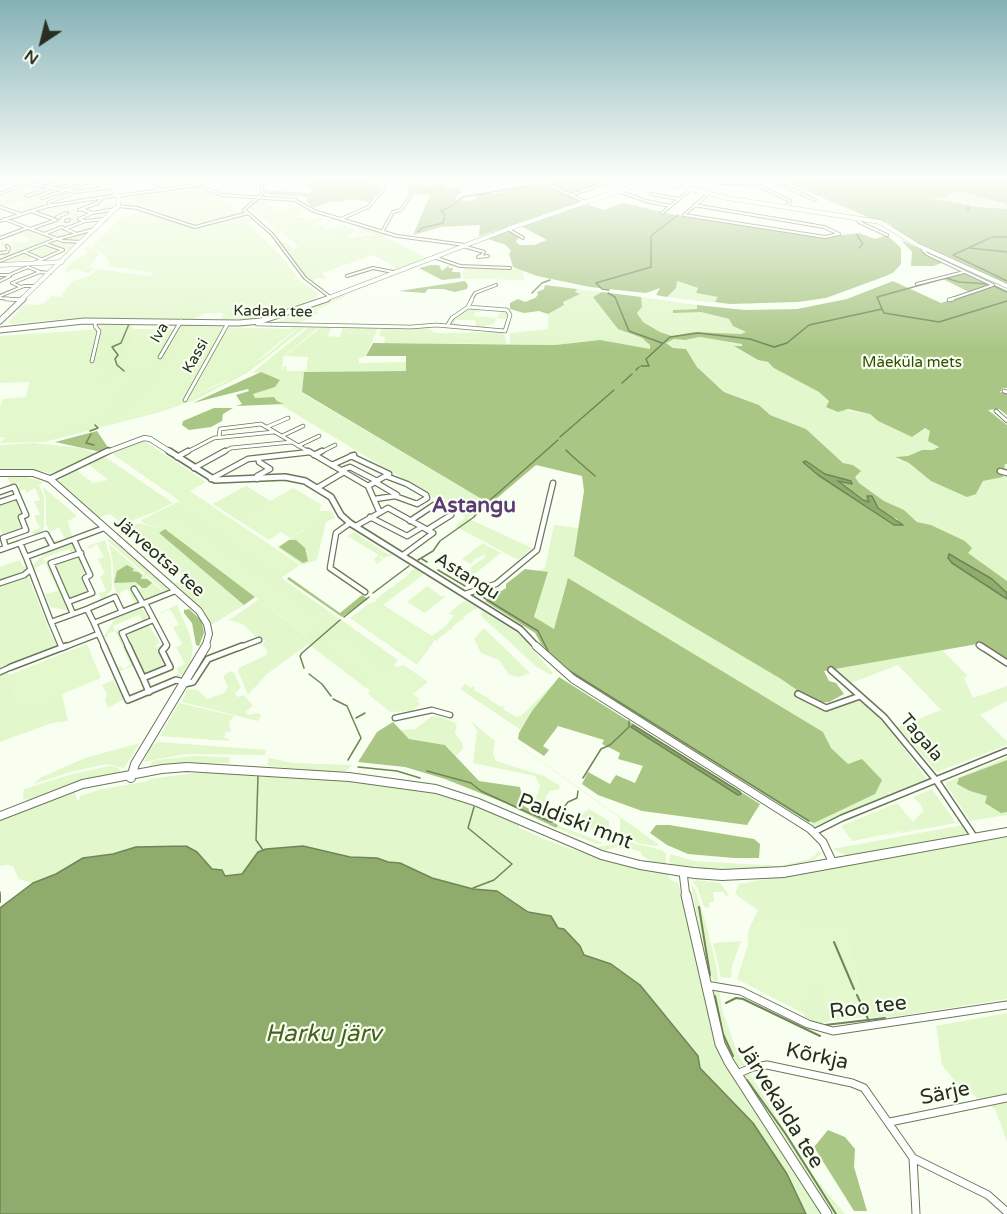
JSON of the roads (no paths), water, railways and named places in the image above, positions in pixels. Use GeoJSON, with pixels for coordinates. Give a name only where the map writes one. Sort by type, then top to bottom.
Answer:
{"type":"FeatureCollection","features":[{"type":"Feature","properties":{"kind":"main road"},"geometry":{"type":"LineString","coordinates":[[18,325],[4,326],[0,321],[87,237]]}},
{"type":"Feature","properties":{"kind":"main road","name":"Kadaka tee"},"geometry":{"type":"LineString","coordinates":[[1,329],[96,321],[248,323],[274,321],[330,297],[488,237]]}},
{"type":"Feature","properties":{"kind":"main road","name":"Kadaka tee"},"geometry":{"type":"LineString","coordinates":[[1,329],[18,325],[28,326]]}},
{"type":"Feature","properties":{"kind":"main road","name":"Järveotsa tee"},"geometry":{"type":"LineString","coordinates":[[0,473],[27,472],[50,479],[199,611],[207,624],[206,658],[184,683],[140,757],[132,776]]}},
{"type":"Feature","properties":{"kind":"main road"},"geometry":{"type":"LineString","coordinates":[[140,757],[138,766],[142,770],[162,769]]}},
{"type":"Feature","properties":{"kind":"main road"},"geometry":{"type":"LineString","coordinates":[[82,784],[123,773],[140,757]]}},
{"type":"Feature","properties":{"kind":"main road","name":"Paldiski mnt"},"geometry":{"type":"LineString","coordinates":[[0,816],[82,784],[204,768]]}},
{"type":"Feature","properties":{"kind":"main road","name":"Paldiski mnt"},"geometry":{"type":"LineString","coordinates":[[54,795],[162,769],[254,769],[350,777],[436,789],[476,802],[601,855],[640,865],[722,875],[784,872],[1007,832]]}},
{"type":"Feature","properties":{"kind":"street"},"geometry":{"type":"LineString","coordinates":[[51,237],[82,242]]}},
{"type":"Feature","properties":{"kind":"street"},"geometry":{"type":"LineString","coordinates":[[0,262],[63,237]]}},
{"type":"Feature","properties":{"kind":"street"},"geometry":{"type":"LineString","coordinates":[[274,237],[304,279],[330,297]]}},
{"type":"Feature","properties":{"kind":"street"},"geometry":{"type":"LineString","coordinates":[[401,237],[464,246],[484,253],[488,256],[485,258],[478,257],[484,253]]}},
{"type":"Feature","properties":{"kind":"street"},"geometry":{"type":"LineString","coordinates":[[906,237],[926,249],[1007,286]]}},
{"type":"Feature","properties":{"kind":"street"},"geometry":{"type":"LineString","coordinates":[[0,251],[7,252],[9,248],[2,244]]}},
{"type":"Feature","properties":{"kind":"street"},"geometry":{"type":"LineString","coordinates":[[46,244],[72,252]]}},
{"type":"Feature","properties":{"kind":"street"},"geometry":{"type":"LineString","coordinates":[[926,249],[923,250],[927,254],[993,285],[949,300]]}},
{"type":"Feature","properties":{"kind":"street"},"geometry":{"type":"LineString","coordinates":[[34,264],[63,250]]}},
{"type":"Feature","properties":{"kind":"street"},"geometry":{"type":"LineString","coordinates":[[25,252],[41,259]]}},
{"type":"Feature","properties":{"kind":"street"},"geometry":{"type":"LineString","coordinates":[[434,257],[460,266],[510,267]]}},
{"type":"Feature","properties":{"kind":"street"},"geometry":{"type":"LineString","coordinates":[[0,262],[60,263]]}},
{"type":"Feature","properties":{"kind":"street"},"geometry":{"type":"LineString","coordinates":[[0,275],[9,275],[28,267],[50,273]]}},
{"type":"Feature","properties":{"kind":"street"},"geometry":{"type":"LineString","coordinates":[[346,276],[374,268],[385,269],[393,273]]}},
{"type":"Feature","properties":{"kind":"street"},"geometry":{"type":"LineString","coordinates":[[21,287],[12,283],[40,272]]}},
{"type":"Feature","properties":{"kind":"street"},"geometry":{"type":"LineString","coordinates":[[917,285],[964,272]]}},
{"type":"Feature","properties":{"kind":"street"},"geometry":{"type":"LineString","coordinates":[[0,281],[10,277],[9,275]]}},
{"type":"Feature","properties":{"kind":"street"},"geometry":{"type":"LineString","coordinates":[[447,326],[452,318],[468,307],[475,293],[496,285]]}},
{"type":"Feature","properties":{"kind":"street"},"geometry":{"type":"LineString","coordinates":[[0,297],[21,287],[36,286]]}},
{"type":"Feature","properties":{"kind":"street"},"geometry":{"type":"LineString","coordinates":[[0,297],[22,300]]}},
{"type":"Feature","properties":{"kind":"street"},"geometry":{"type":"LineString","coordinates":[[0,304],[10,300]]}},
{"type":"Feature","properties":{"kind":"street","name":"Kadaka tee"},"geometry":{"type":"LineString","coordinates":[[274,321],[447,326],[505,331],[510,315],[507,310],[468,307]]}},
{"type":"Feature","properties":{"kind":"street"},"geometry":{"type":"LineString","coordinates":[[0,314],[8,314]]}},
{"type":"Feature","properties":{"kind":"street"},"geometry":{"type":"LineString","coordinates":[[92,361],[99,331],[95,326],[96,321]]}},
{"type":"Feature","properties":{"kind":"street","name":"Iva"},"geometry":{"type":"LineString","coordinates":[[160,357],[181,321]]}},
{"type":"Feature","properties":{"kind":"street","name":"Kassi"},"geometry":{"type":"LineString","coordinates":[[185,400],[228,323]]}},
{"type":"Feature","properties":{"kind":"street"},"geometry":{"type":"LineString","coordinates":[[996,411],[1007,421]]}},
{"type":"Feature","properties":{"kind":"street"},"geometry":{"type":"LineString","coordinates":[[267,428],[288,418]]}},
{"type":"Feature","properties":{"kind":"street"},"geometry":{"type":"LineString","coordinates":[[219,438],[220,429],[261,424],[368,486],[379,511]]}},
{"type":"Feature","properties":{"kind":"street"},"geometry":{"type":"LineString","coordinates":[[282,436],[303,426]]}},
{"type":"Feature","properties":{"kind":"street"},"geometry":{"type":"LineString","coordinates":[[177,457],[219,438],[274,432]]}},
{"type":"Feature","properties":{"kind":"street"},"geometry":{"type":"LineString","coordinates":[[298,446],[319,435]]}},
{"type":"Feature","properties":{"kind":"street"},"geometry":{"type":"LineString","coordinates":[[50,479],[100,454],[144,438],[210,479],[248,459],[312,454],[335,445]]}},
{"type":"Feature","properties":{"kind":"street"},"geometry":{"type":"LineString","coordinates":[[194,468],[231,448],[292,442]]}},
{"type":"Feature","properties":{"kind":"street"},"geometry":{"type":"LineString","coordinates":[[332,465],[352,455],[389,474],[368,486]]}},
{"type":"Feature","properties":{"kind":"street"},"geometry":{"type":"LineString","coordinates":[[257,479],[257,476],[270,469],[259,462],[259,458]]}},
{"type":"Feature","properties":{"kind":"street"},"geometry":{"type":"LineString","coordinates":[[317,488],[350,467],[417,504],[427,496],[407,484],[386,476]]}},
{"type":"Feature","properties":{"kind":"street"},"geometry":{"type":"LineString","coordinates":[[42,475],[66,471]]}},
{"type":"Feature","properties":{"kind":"street"},"geometry":{"type":"LineString","coordinates":[[1000,471],[1007,473]]}},
{"type":"Feature","properties":{"kind":"street","name":"Astangu"},"geometry":{"type":"LineString","coordinates":[[210,479],[222,481],[295,478],[317,488],[333,500],[341,515],[353,524],[520,629],[547,658],[573,679],[814,832],[823,842],[833,863]]}},
{"type":"Feature","properties":{"kind":"street"},"geometry":{"type":"LineString","coordinates":[[465,594],[495,584],[525,563],[539,548],[553,483]]}},
{"type":"Feature","properties":{"kind":"street"},"geometry":{"type":"LineString","coordinates":[[0,492],[14,487],[26,515],[21,517],[26,530],[3,538]]}},
{"type":"Feature","properties":{"kind":"street"},"geometry":{"type":"LineString","coordinates":[[0,501],[18,496]]}},
{"type":"Feature","properties":{"kind":"street"},"geometry":{"type":"LineString","coordinates":[[375,499],[399,496]]}},
{"type":"Feature","properties":{"kind":"street"},"geometry":{"type":"LineString","coordinates":[[410,521],[434,505]]}},
{"type":"Feature","properties":{"kind":"street"},"geometry":{"type":"LineString","coordinates":[[365,592],[330,567],[336,533],[388,508],[433,533],[403,555]]}},
{"type":"Feature","properties":{"kind":"street"},"geometry":{"type":"LineString","coordinates":[[427,530],[451,515]]}},
{"type":"Feature","properties":{"kind":"street"},"geometry":{"type":"LineString","coordinates":[[370,517],[407,537],[422,527]]}},
{"type":"Feature","properties":{"kind":"street"},"geometry":{"type":"LineString","coordinates":[[26,557],[104,528]]}},
{"type":"Feature","properties":{"kind":"street"},"geometry":{"type":"LineString","coordinates":[[0,531],[6,548]]}},
{"type":"Feature","properties":{"kind":"street"},"geometry":{"type":"LineString","coordinates":[[0,550],[46,534],[53,547]]}},
{"type":"Feature","properties":{"kind":"street"},"geometry":{"type":"LineString","coordinates":[[68,602],[92,593],[85,578],[90,575],[74,540]]}},
{"type":"Feature","properties":{"kind":"street"},"geometry":{"type":"LineString","coordinates":[[21,543],[62,648]]}},
{"type":"Feature","properties":{"kind":"street"},"geometry":{"type":"LineString","coordinates":[[73,614],[51,563],[81,553]]}},
{"type":"Feature","properties":{"kind":"street"},"geometry":{"type":"LineString","coordinates":[[0,583],[26,574],[30,570]]}},
{"type":"Feature","properties":{"kind":"street"},"geometry":{"type":"LineString","coordinates":[[134,589],[166,645],[162,651],[170,667],[143,678]]}},
{"type":"Feature","properties":{"kind":"street"},"geometry":{"type":"LineString","coordinates":[[94,623],[175,591]]}},
{"type":"Feature","properties":{"kind":"street"},"geometry":{"type":"LineString","coordinates":[[51,622],[115,597],[122,612]]}},
{"type":"Feature","properties":{"kind":"street"},"geometry":{"type":"LineString","coordinates":[[87,609],[128,700],[176,680],[184,683]]}},
{"type":"Feature","properties":{"kind":"street"},"geometry":{"type":"LineString","coordinates":[[149,692],[123,633],[153,620]]}},
{"type":"Feature","properties":{"kind":"street"},"geometry":{"type":"LineString","coordinates":[[0,672],[98,634]]}},
{"type":"Feature","properties":{"kind":"street"},"geometry":{"type":"LineString","coordinates":[[206,658],[213,659],[259,640]]}},
{"type":"Feature","properties":{"kind":"street"},"geometry":{"type":"LineString","coordinates":[[979,645],[1007,663]]}},
{"type":"Feature","properties":{"kind":"street","name":"Tagala"},"geometry":{"type":"LineString","coordinates":[[831,670],[884,717],[936,780],[975,837]]}},
{"type":"Feature","properties":{"kind":"street"},"geometry":{"type":"LineString","coordinates":[[798,694],[826,708],[860,696]]}},
{"type":"Feature","properties":{"kind":"street"},"geometry":{"type":"LineString","coordinates":[[394,718],[432,710],[450,715]]}},
{"type":"Feature","properties":{"kind":"street"},"geometry":{"type":"LineString","coordinates":[[814,832],[832,822],[1007,751]]}},
{"type":"Feature","properties":{"kind":"street","name":"Järvekalda tee"},"geometry":{"type":"LineString","coordinates":[[683,872],[683,883],[718,1038],[737,1074],[827,1214]]}},
{"type":"Feature","properties":{"kind":"street","name":"Roo tee"},"geometry":{"type":"LineString","coordinates":[[706,985],[741,991],[808,1024],[833,1031],[1007,1005]]}},
{"type":"Feature","properties":{"kind":"street","name":"Kõrkja"},"geometry":{"type":"LineString","coordinates":[[737,1074],[767,1065],[852,1083],[869,1093],[914,1158],[988,1195],[1007,1212]]}},
{"type":"Feature","properties":{"kind":"street","name":"Särje"},"geometry":{"type":"LineString","coordinates":[[890,1122],[1007,1098]]}},
{"type":"Feature","properties":{"kind":"street"},"geometry":{"type":"LineString","coordinates":[[914,1158],[916,1214]]}},
{"type":"Feature","properties":{"kind":"water"},"geometry":{"type":"Polygon","coordinates":[[[806,461],[825,474],[851,481],[852,484],[838,481],[863,500],[869,502],[867,496],[872,496],[878,508],[903,525],[894,525],[818,475],[803,462],[806,461]]]}},
{"type":"Feature","properties":{"kind":"water"},"geometry":{"type":"Polygon","coordinates":[[[949,554],[992,579],[1007,593],[1007,599],[952,563],[948,558],[949,554]]]}},
{"type":"Feature","properties":{"kind":"water"},"geometry":{"type":"Polygon","coordinates":[[[633,725],[741,794],[738,795],[631,727],[633,725]]]}},
{"type":"Feature","properties":{"kind":"water","name":"Harku järv"},"geometry":{"type":"Polygon","coordinates":[[[186,846],[197,852],[212,869],[222,870],[225,876],[242,874],[258,852],[266,849],[303,846],[350,857],[377,858],[400,863],[432,878],[473,889],[497,891],[528,912],[551,916],[558,928],[564,929],[580,946],[584,955],[611,964],[640,985],[698,1056],[700,1068],[753,1123],[787,1174],[806,1214],[0,1214],[0,908],[33,883],[56,874],[83,858],[113,854],[136,847],[186,846]]]}},
{"type":"Feature","properties":{"kind":"waterway"},"geometry":{"type":"LineString","coordinates":[[609,290],[602,289],[596,283],[651,267],[651,237]]}},
{"type":"Feature","properties":{"kind":"waterway"},"geometry":{"type":"LineString","coordinates":[[858,237],[863,244],[859,248]]}},
{"type":"Feature","properties":{"kind":"waterway"},"geometry":{"type":"LineString","coordinates":[[992,237],[1007,237]]}},
{"type":"Feature","properties":{"kind":"waterway"},"geometry":{"type":"LineString","coordinates":[[990,238],[953,255],[1007,281]]}},
{"type":"Feature","properties":{"kind":"waterway"},"geometry":{"type":"LineString","coordinates":[[969,248],[1007,252]]}},
{"type":"Feature","properties":{"kind":"waterway"},"geometry":{"type":"LineString","coordinates":[[882,309],[877,297],[946,278],[959,282],[989,284]]}},
{"type":"Feature","properties":{"kind":"waterway"},"geometry":{"type":"LineString","coordinates":[[542,283],[550,280]]}},
{"type":"Feature","properties":{"kind":"waterway"},"geometry":{"type":"LineString","coordinates":[[532,293],[541,284]]}},
{"type":"Feature","properties":{"kind":"waterway"},"geometry":{"type":"LineString","coordinates":[[994,286],[1007,292]]}},
{"type":"Feature","properties":{"kind":"waterway"},"geometry":{"type":"LineString","coordinates":[[608,293],[615,297],[629,331],[662,343]]}},
{"type":"Feature","properties":{"kind":"waterway"},"geometry":{"type":"LineString","coordinates":[[882,309],[884,313],[939,322],[1007,301]]}},
{"type":"Feature","properties":{"kind":"waterway"},"geometry":{"type":"LineString","coordinates":[[641,366],[649,366],[646,359],[670,337],[698,333],[750,339],[774,347],[787,343],[809,325],[882,309]]}},
{"type":"Feature","properties":{"kind":"waterway"},"geometry":{"type":"LineString","coordinates":[[124,371],[117,365],[115,359],[118,355],[112,347],[121,343],[129,324]]}},
{"type":"Feature","properties":{"kind":"waterway"},"geometry":{"type":"LineString","coordinates":[[636,370],[639,367]]}},
{"type":"Feature","properties":{"kind":"waterway"},"geometry":{"type":"LineString","coordinates":[[622,383],[632,374]]}},
{"type":"Feature","properties":{"kind":"waterway"},"geometry":{"type":"LineString","coordinates":[[560,437],[614,390]]}},
{"type":"Feature","properties":{"kind":"waterway"},"geometry":{"type":"LineString","coordinates":[[90,431],[98,428],[95,425]]}},
{"type":"Feature","properties":{"kind":"waterway"},"geometry":{"type":"LineString","coordinates":[[91,434],[86,443],[94,445]]}},
{"type":"Feature","properties":{"kind":"waterway"},"geometry":{"type":"LineString","coordinates":[[418,560],[433,551],[440,541],[474,517],[480,509],[558,440]]}},
{"type":"Feature","properties":{"kind":"waterway"},"geometry":{"type":"LineString","coordinates":[[566,450],[595,476]]}},
{"type":"Feature","properties":{"kind":"waterway"},"geometry":{"type":"LineString","coordinates":[[422,559],[427,562]]}},
{"type":"Feature","properties":{"kind":"waterway"},"geometry":{"type":"LineString","coordinates":[[373,593],[409,566]]}},
{"type":"Feature","properties":{"kind":"waterway"},"geometry":{"type":"LineString","coordinates":[[438,570],[465,586]]}},
{"type":"Feature","properties":{"kind":"waterway"},"geometry":{"type":"LineString","coordinates":[[481,596],[538,631],[549,653]]}},
{"type":"Feature","properties":{"kind":"waterway"},"geometry":{"type":"LineString","coordinates":[[344,617],[369,597]]}},
{"type":"Feature","properties":{"kind":"waterway"},"geometry":{"type":"LineString","coordinates":[[304,668],[300,656],[302,653],[340,620]]}},
{"type":"Feature","properties":{"kind":"waterway"},"geometry":{"type":"LineString","coordinates":[[568,670],[809,821]]}},
{"type":"Feature","properties":{"kind":"waterway"},"geometry":{"type":"LineString","coordinates":[[309,674],[322,684],[331,696]]}},
{"type":"Feature","properties":{"kind":"waterway"},"geometry":{"type":"LineString","coordinates":[[333,699],[347,706],[361,738],[348,760]]}},
{"type":"Feature","properties":{"kind":"waterway"},"geometry":{"type":"LineString","coordinates":[[356,718],[365,713]]}},
{"type":"Feature","properties":{"kind":"waterway"},"geometry":{"type":"LineString","coordinates":[[583,778],[601,749],[610,745],[629,727],[629,721]]}},
{"type":"Feature","properties":{"kind":"waterway"},"geometry":{"type":"LineString","coordinates":[[358,767],[397,771],[420,778]]}},
{"type":"Feature","properties":{"kind":"waterway"},"geometry":{"type":"LineString","coordinates":[[427,771],[471,783],[481,791],[520,809],[551,822],[556,820]]}},
{"type":"Feature","properties":{"kind":"waterway"},"geometry":{"type":"LineString","coordinates":[[258,776],[256,840],[263,850]]}},
{"type":"Feature","properties":{"kind":"waterway"},"geometry":{"type":"LineString","coordinates":[[564,807],[568,802],[577,798],[578,791]]}},
{"type":"Feature","properties":{"kind":"waterway"},"geometry":{"type":"LineString","coordinates":[[473,888],[494,880],[512,864],[468,828],[474,807]]}},
{"type":"Feature","properties":{"kind":"waterway"},"geometry":{"type":"LineString","coordinates":[[0,892],[0,902]]}},
{"type":"Feature","properties":{"kind":"waterway"},"geometry":{"type":"LineString","coordinates":[[699,907],[710,975]]}},
{"type":"Feature","properties":{"kind":"waterway"},"geometry":{"type":"LineString","coordinates":[[834,942],[854,989]]}},
{"type":"Feature","properties":{"kind":"waterway"},"geometry":{"type":"LineString","coordinates":[[857,995],[868,1019]]}},
{"type":"Feature","properties":{"kind":"waterway"},"geometry":{"type":"LineString","coordinates":[[715,996],[723,1034],[733,1056]]}},
{"type":"Feature","properties":{"kind":"waterway"},"geometry":{"type":"LineString","coordinates":[[726,1003],[736,998],[743,999],[820,1036]]}},
{"type":"Feature","properties":{"kind":"waterway"},"geometry":{"type":"LineString","coordinates":[[825,1025],[885,1018]]}},
{"type":"Feature","properties":{"kind":"waterway"},"geometry":{"type":"LineString","coordinates":[[747,1080],[785,1133],[836,1214]]}},
{"type":"Feature","properties":{"kind":"district","name":"Astangu"},"geometry":{"type":"Point","coordinates":[474,506]}},
{"type":"Feature","properties":{"kind":"park label","name":"Mäeküla mets"},"geometry":{"type":"Point","coordinates":[912,363]}}]}
